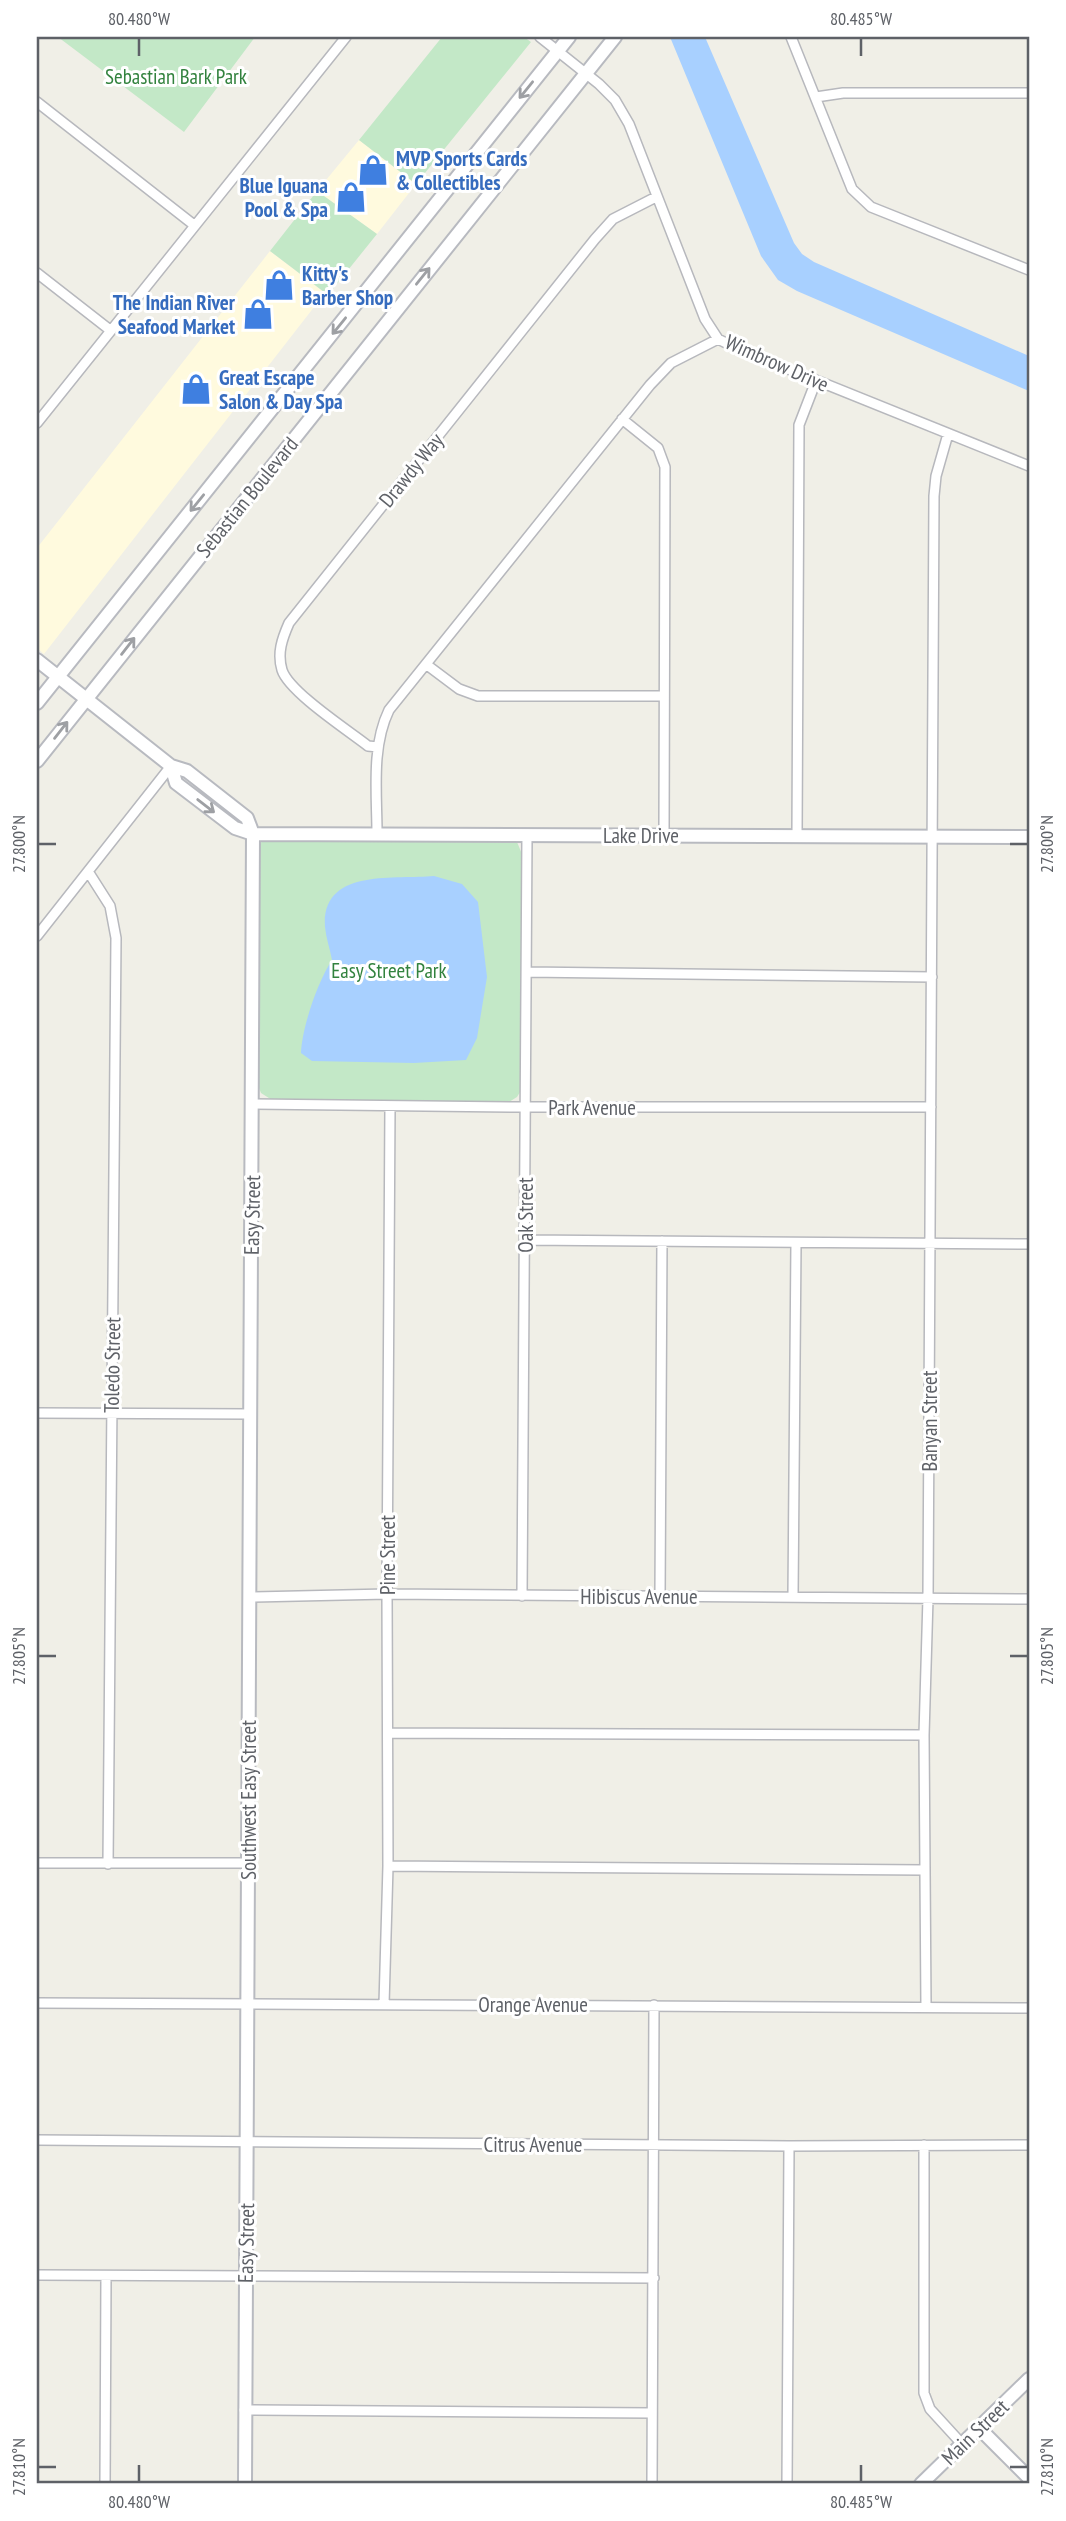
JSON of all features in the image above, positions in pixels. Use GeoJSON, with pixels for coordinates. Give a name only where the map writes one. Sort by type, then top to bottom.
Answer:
{"type":"FeatureCollection","features":[{"type":"Feature","properties":{"kind":"street"},"geometry":{"type":"LineString","coordinates":[[37,423],[346,37]]}},
{"type":"Feature","properties":{"kind":"street","name":"Wimbrow Drive"},"geometry":{"type":"LineString","coordinates":[[540,37],[615,100],[705,319],[718,339],[1029,466]]}},
{"type":"Feature","properties":{"kind":"street","name":"Sebastian Boulevard"},"geometry":{"type":"LineString","coordinates":[[37,703],[569,37]]}},
{"type":"Feature","properties":{"kind":"street","name":"Sebastian Boulevard"},"geometry":{"type":"LineString","coordinates":[[37,761],[615,37]]}},
{"type":"Feature","properties":{"kind":"street"},"geometry":{"type":"LineString","coordinates":[[791,37],[852,189],[872,207],[1029,270]]}},
{"type":"Feature","properties":{"kind":"street"},"geometry":{"type":"LineString","coordinates":[[816,97],[843,93],[1029,93]]}},
{"type":"Feature","properties":{"kind":"street"},"geometry":{"type":"LineString","coordinates":[[37,102],[194,225]]}},
{"type":"Feature","properties":{"kind":"street","name":"Drawdy Way"},"geometry":{"type":"LineString","coordinates":[[378,747],[368,746],[293,687],[283,671],[280,646],[289,623],[594,239],[613,219],[656,197]]}},
{"type":"Feature","properties":{"kind":"street"},"geometry":{"type":"LineString","coordinates":[[37,273],[110,330]]}},
{"type":"Feature","properties":{"kind":"street"},"geometry":{"type":"LineString","coordinates":[[377,834],[378,747],[382,725],[389,710],[622,419],[671,363],[718,339]]}},
{"type":"Feature","properties":{"kind":"street"},"geometry":{"type":"LineString","coordinates":[[797,836],[799,425],[816,381]]}},
{"type":"Feature","properties":{"kind":"street"},"geometry":{"type":"LineString","coordinates":[[622,419],[658,447],[665,467],[664,835]]}},
{"type":"Feature","properties":{"kind":"street","name":"Banyan Street"},"geometry":{"type":"LineString","coordinates":[[926,2006],[924,1735],[928,1598],[934,496],[936,476],[948,434]]}},
{"type":"Feature","properties":{"kind":"street"},"geometry":{"type":"LineString","coordinates":[[37,660],[171,766],[187,771],[247,818],[253,834]]}},
{"type":"Feature","properties":{"kind":"street"},"geometry":{"type":"LineString","coordinates":[[427,665],[459,689],[478,696],[664,696]]}},
{"type":"Feature","properties":{"kind":"street"},"geometry":{"type":"LineString","coordinates":[[37,936],[171,766]]}},
{"type":"Feature","properties":{"kind":"street","name":"Lake Drive"},"geometry":{"type":"LineString","coordinates":[[253,834],[1029,837]]}},
{"type":"Feature","properties":{"kind":"street","name":"Easy Street"},"geometry":{"type":"LineString","coordinates":[[249,1597],[253,834]]}},
{"type":"Feature","properties":{"kind":"street","name":"Oak Street"},"geometry":{"type":"LineString","coordinates":[[522,1596],[527,835]]}},
{"type":"Feature","properties":{"kind":"street","name":"Toledo Street"},"geometry":{"type":"LineString","coordinates":[[89,873],[110,906],[116,938],[108,1864]]}},
{"type":"Feature","properties":{"kind":"street"},"geometry":{"type":"LineString","coordinates":[[527,972],[932,977]]}},
{"type":"Feature","properties":{"kind":"street","name":"Park Avenue"},"geometry":{"type":"LineString","coordinates":[[253,1104],[931,1107]]}},
{"type":"Feature","properties":{"kind":"street","name":"Pine Street"},"geometry":{"type":"LineString","coordinates":[[384,2004],[388,1866],[390,1106]]}},
{"type":"Feature","properties":{"kind":"street"},"geometry":{"type":"LineString","coordinates":[[525,1240],[1029,1244]]}},
{"type":"Feature","properties":{"kind":"street"},"geometry":{"type":"LineString","coordinates":[[660,1596],[662,1241]]}},
{"type":"Feature","properties":{"kind":"street"},"geometry":{"type":"LineString","coordinates":[[793,1596],[796,1243]]}},
{"type":"Feature","properties":{"kind":"street"},"geometry":{"type":"LineString","coordinates":[[37,1413],[249,1414]]}},
{"type":"Feature","properties":{"kind":"street","name":"Hibiscus Avenue"},"geometry":{"type":"LineString","coordinates":[[249,1597],[387,1594],[1029,1599]]}},
{"type":"Feature","properties":{"kind":"street","name":"Southwest Easy Street"},"geometry":{"type":"LineString","coordinates":[[248,2003],[249,1597]]}},
{"type":"Feature","properties":{"kind":"street"},"geometry":{"type":"LineString","coordinates":[[388,1732],[924,1735]]}},
{"type":"Feature","properties":{"kind":"street"},"geometry":{"type":"LineString","coordinates":[[37,1864],[248,1863]]}},
{"type":"Feature","properties":{"kind":"street"},"geometry":{"type":"LineString","coordinates":[[388,1866],[924,1870]]}},
{"type":"Feature","properties":{"kind":"street","name":"Orange Avenue"},"geometry":{"type":"LineString","coordinates":[[37,2003],[1029,2008]]}},
{"type":"Feature","properties":{"kind":"street","name":"Easy Street"},"geometry":{"type":"LineString","coordinates":[[245,2484],[248,2003]]}},
{"type":"Feature","properties":{"kind":"street"},"geometry":{"type":"LineString","coordinates":[[652,2484],[654,2005]]}},
{"type":"Feature","properties":{"kind":"street","name":"Citrus Avenue"},"geometry":{"type":"LineString","coordinates":[[37,2140],[789,2146],[1029,2145]]}},
{"type":"Feature","properties":{"kind":"street"},"geometry":{"type":"LineString","coordinates":[[923,2145],[924,2393],[930,2409],[962,2444]]}},
{"type":"Feature","properties":{"kind":"street"},"geometry":{"type":"LineString","coordinates":[[787,2484],[789,2146]]}},
{"type":"Feature","properties":{"kind":"street"},"geometry":{"type":"LineString","coordinates":[[37,2275],[654,2278]]}},
{"type":"Feature","properties":{"kind":"street"},"geometry":{"type":"LineString","coordinates":[[105,2484],[106,2276]]}},
{"type":"Feature","properties":{"kind":"street","name":"Main Street"},"geometry":{"type":"LineString","coordinates":[[921,2484],[1029,2379]]}},
{"type":"Feature","properties":{"kind":"street"},"geometry":{"type":"LineString","coordinates":[[244,2410],[652,2413]]}},
{"type":"Feature","properties":{"kind":"street"},"geometry":{"type":"LineString","coordinates":[[979,2428],[1029,2478]]}},
{"type":"Feature","properties":{"kind":"shaded area"},"geometry":{"type":"Polygon","coordinates":[[[359,140],[416,184],[377,234],[317,191],[359,140]]]}},
{"type":"Feature","properties":{"kind":"shaded area"},"geometry":{"type":"Polygon","coordinates":[[[270,251],[325,293],[44,654],[37,648],[37,548],[270,251]]]}},
{"type":"Feature","properties":{"kind":"green space","name":"Sebastian Bark Park"},"geometry":{"type":"Polygon","coordinates":[[[58,37],[255,37],[184,132],[58,37]]]}},
{"type":"Feature","properties":{"kind":"green space"},"geometry":{"type":"Polygon","coordinates":[[[442,37],[524,37],[531,42],[416,184],[359,140],[442,37]]]}},
{"type":"Feature","properties":{"kind":"green space"},"geometry":{"type":"Polygon","coordinates":[[[317,191],[377,234],[328,295],[270,251],[317,191]]]}},
{"type":"Feature","properties":{"kind":"green space","name":"Easy Street Park"},"geometry":{"type":"Polygon","coordinates":[[[273,838],[509,838],[517,842],[522,854],[522,1089],[517,1097],[509,1102],[272,1100],[261,1093],[257,1083],[258,848],[262,841],[273,838]]]}},
{"type":"Feature","properties":{"kind":"water"},"geometry":{"type":"Polygon","coordinates":[[[670,37],[705,37],[794,243],[802,254],[814,262],[1029,356],[1029,391],[797,291],[778,280],[761,256],[670,37]]]}},
{"type":"Feature","properties":{"kind":"water"},"geometry":{"type":"Polygon","coordinates":[[[434,876],[462,884],[478,902],[487,977],[477,1038],[466,1060],[414,1063],[312,1061],[301,1053],[302,1042],[321,980],[332,960],[325,927],[327,908],[335,894],[364,880],[434,876]]]}},
{"type":"Feature","properties":{"kind":"place","name":"MVP Sports Cards & Collectibles"},"geometry":{"type":"Point","coordinates":[373,170]}},
{"type":"Feature","properties":{"kind":"place","name":"Blue Iguana Pool & Spa"},"geometry":{"type":"Point","coordinates":[351,197]}},
{"type":"Feature","properties":{"kind":"place","name":"Kitty's Barber Shop"},"geometry":{"type":"Point","coordinates":[279,285]}},
{"type":"Feature","properties":{"kind":"place","name":"The Indian River Seafood Market"},"geometry":{"type":"Point","coordinates":[258,314]}},
{"type":"Feature","properties":{"kind":"place","name":"Great Escape Salon & Day Spa"},"geometry":{"type":"Point","coordinates":[196,389]}}]}
